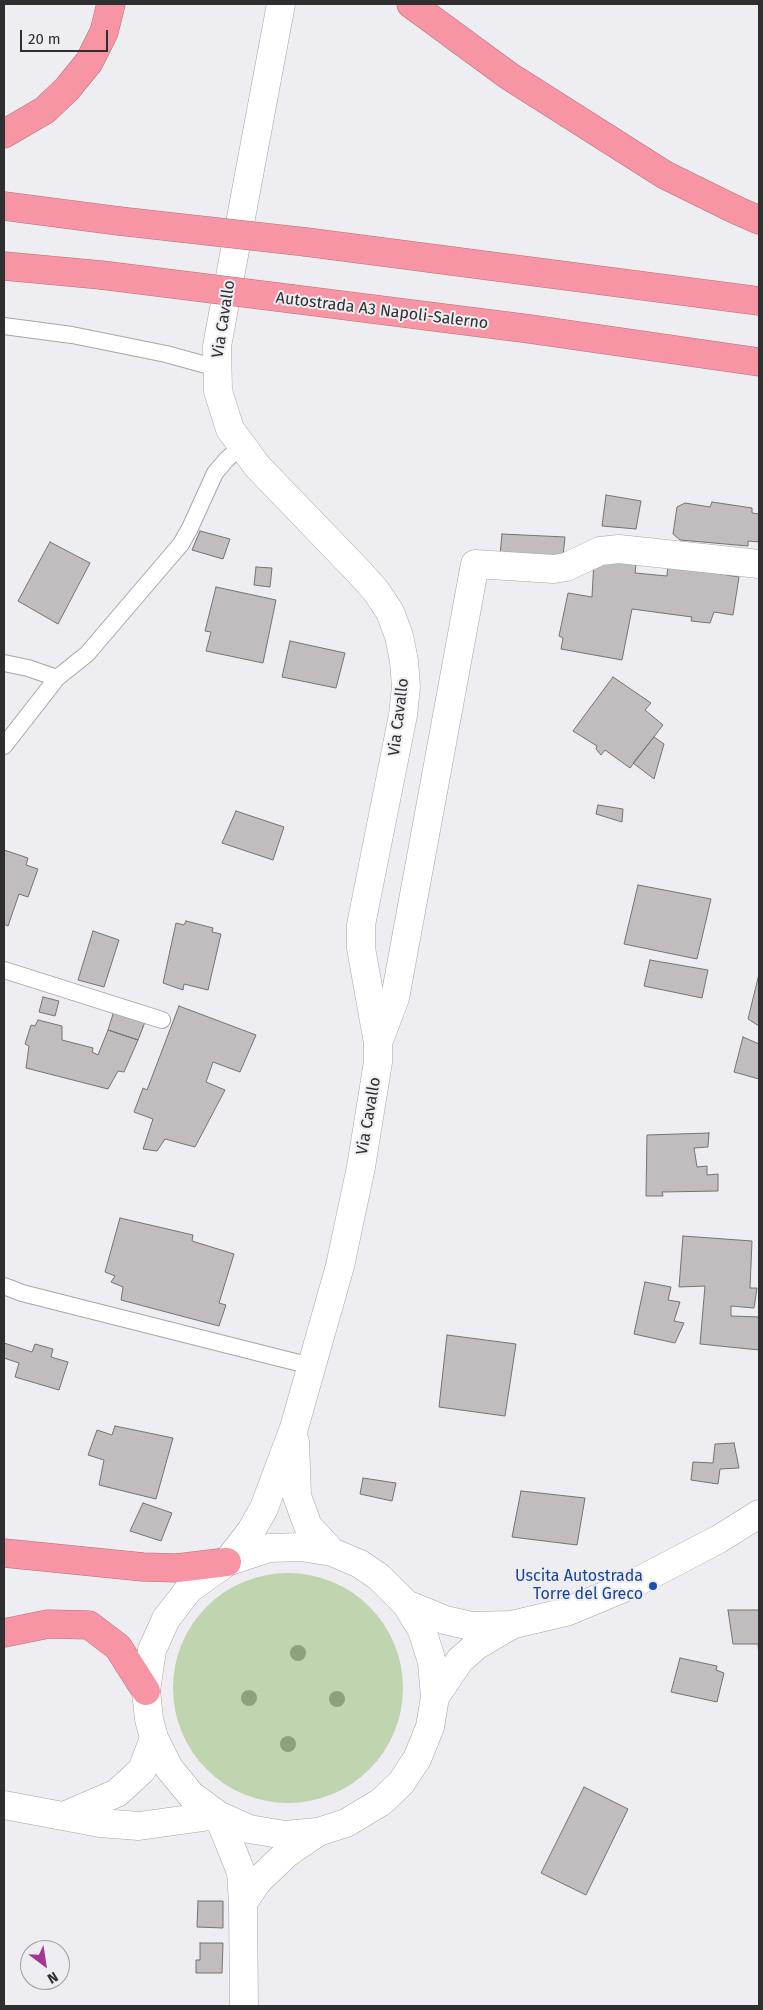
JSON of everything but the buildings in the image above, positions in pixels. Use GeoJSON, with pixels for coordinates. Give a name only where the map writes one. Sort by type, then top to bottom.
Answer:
{"type":"FeatureCollection","features":[{"type":"Feature","properties":{"kind":"highway"},"geometry":{"type":"LineString","coordinates":[[4,134],[45,110],[67,90],[89,62],[104,32],[112,4]]}},
{"type":"Feature","properties":{"kind":"highway"},"geometry":{"type":"LineString","coordinates":[[411,4],[509,76],[664,175],[759,220]]}},
{"type":"Feature","properties":{"kind":"highway"},"geometry":{"type":"LineString","coordinates":[[4,206],[306,242],[759,301]]}},
{"type":"Feature","properties":{"kind":"highway","name":"Autostrada A3 Napoli-Salerno"},"geometry":{"type":"LineString","coordinates":[[4,266],[101,275],[530,329],[759,362]]}},
{"type":"Feature","properties":{"kind":"highway"},"geometry":{"type":"LineString","coordinates":[[4,1553],[143,1567],[177,1568],[227,1562]]}},
{"type":"Feature","properties":{"kind":"highway"},"geometry":{"type":"LineString","coordinates":[[6,1632],[48,1624],[89,1625],[118,1647],[146,1691]]}},
{"type":"Feature","properties":{"kind":"main road","name":"Via Cavallo"},"geometry":{"type":"LineString","coordinates":[[281,4],[217,346],[218,391],[230,429],[242,446],[274,486],[376,591],[390,612],[402,652],[406,687],[403,715],[361,925],[362,948],[378,1044],[376,1080],[361,1167],[340,1266],[294,1428]]}},
{"type":"Feature","properties":{"kind":"main road"},"geometry":{"type":"LineString","coordinates":[[378,1044],[395,998],[475,564],[554,569],[566,567],[600,552],[619,549],[759,564]]}},
{"type":"Feature","properties":{"kind":"main road"},"geometry":{"type":"LineString","coordinates":[[294,1428],[297,1496],[308,1526],[332,1552]]}},
{"type":"Feature","properties":{"kind":"main road"},"geometry":{"type":"LineString","coordinates":[[227,1562],[269,1548],[301,1547],[332,1552],[360,1564],[379,1577],[406,1604],[422,1630],[432,1662],[435,1697],[430,1727],[417,1759],[401,1783],[381,1802],[346,1823],[318,1832],[285,1834],[249,1828],[218,1815],[192,1795],[169,1768],[154,1738],[149,1719],[146,1691],[152,1650],[166,1619],[189,1589],[227,1562],[251,1531],[264,1508],[294,1428]]}},
{"type":"Feature","properties":{"kind":"main road"},"geometry":{"type":"LineString","coordinates":[[406,1604],[445,1620],[472,1626],[511,1625],[566,1612],[633,1584],[719,1538],[759,1514]]}},
{"type":"Feature","properties":{"kind":"main road"},"geometry":{"type":"LineString","coordinates":[[435,1697],[460,1660],[476,1646],[511,1625]]}},
{"type":"Feature","properties":{"kind":"main road"},"geometry":{"type":"LineString","coordinates":[[66,1815],[117,1793],[142,1770],[154,1738]]}},
{"type":"Feature","properties":{"kind":"main road"},"geometry":{"type":"LineString","coordinates":[[4,1805],[66,1815],[100,1823],[140,1826],[218,1815]]}},
{"type":"Feature","properties":{"kind":"main road"},"geometry":{"type":"LineString","coordinates":[[218,1815],[241,1872],[244,2006]]}},
{"type":"Feature","properties":{"kind":"main road"},"geometry":{"type":"LineString","coordinates":[[243,1903],[257,1882],[286,1854],[318,1832]]}},
{"type":"Feature","properties":{"kind":"lane"},"geometry":{"type":"LineString","coordinates":[[4,326],[72,335],[166,354],[217,368]]}},
{"type":"Feature","properties":{"kind":"lane"},"geometry":{"type":"LineString","coordinates":[[4,746],[57,678],[87,654],[181,544],[215,473],[226,459],[242,446]]}},
{"type":"Feature","properties":{"kind":"lane"},"geometry":{"type":"LineString","coordinates":[[4,663],[28,668],[57,678]]}},
{"type":"Feature","properties":{"kind":"lane"},"geometry":{"type":"LineString","coordinates":[[4,970],[162,1020]]}},
{"type":"Feature","properties":{"kind":"lane"},"geometry":{"type":"LineString","coordinates":[[4,1286],[22,1293],[311,1366]]}},
{"type":"Feature","properties":{"kind":"green space"},"geometry":{"type":"Polygon","coordinates":[[[288,1573],[310,1575],[332,1582],[352,1592],[377,1615],[384,1624],[398,1655],[403,1688],[401,1710],[394,1732],[384,1752],[361,1777],[352,1784],[321,1798],[288,1803],[266,1801],[244,1794],[224,1784],[199,1761],[192,1752],[178,1721],[173,1688],[175,1666],[182,1644],[192,1624],[215,1599],[224,1592],[255,1578],[288,1573]]]}},
{"type":"Feature","properties":{"kind":"place","name":"Uscita Autostrada Torre del Greco"},"geometry":{"type":"Point","coordinates":[653,1586]}}]}
